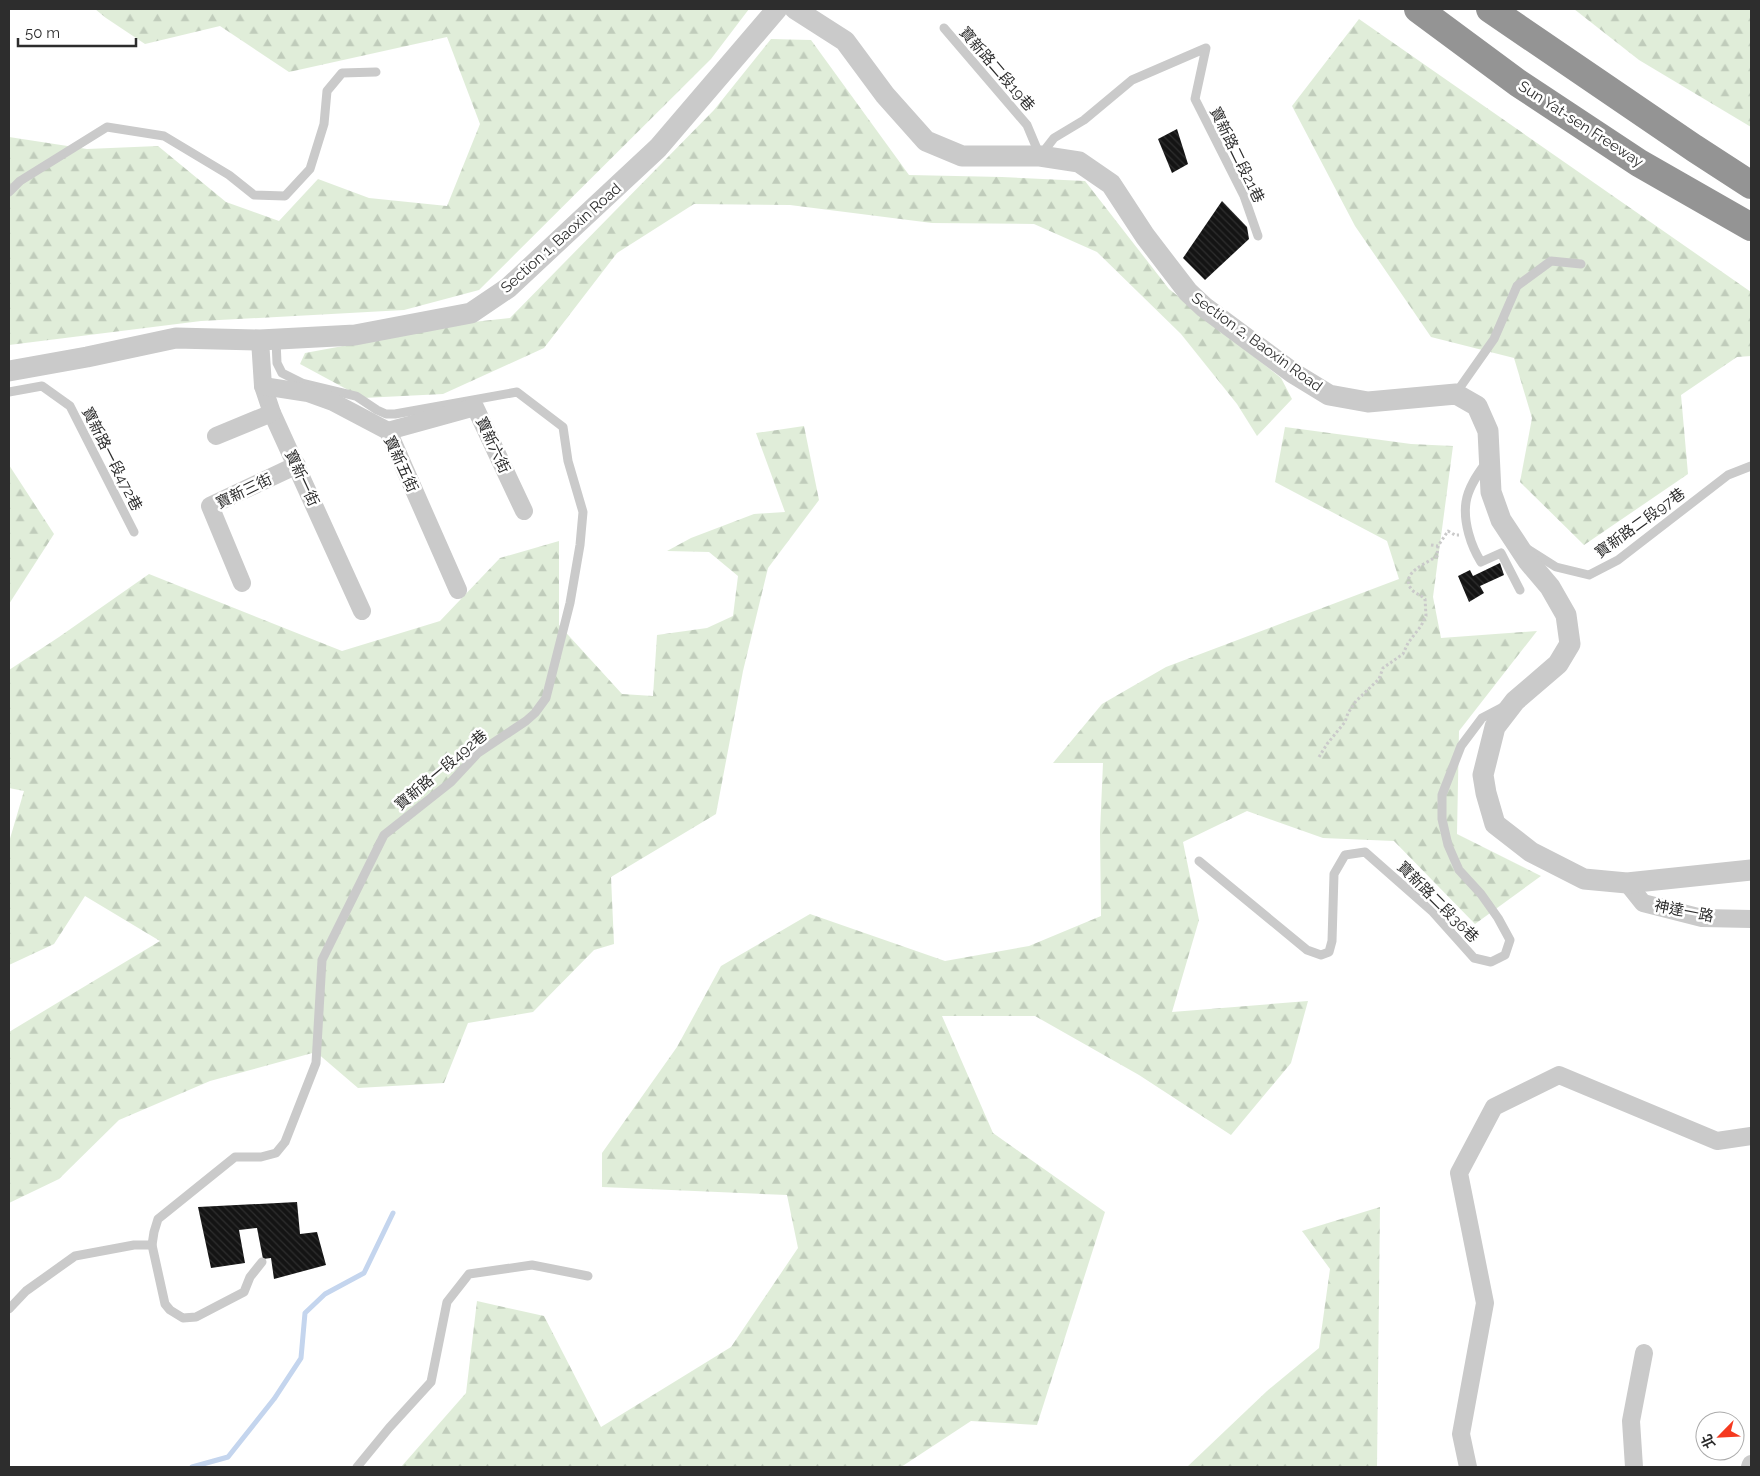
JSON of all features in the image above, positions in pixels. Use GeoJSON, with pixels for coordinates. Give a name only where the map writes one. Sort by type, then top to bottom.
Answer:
{"type":"FeatureCollection","features":[{"type":"Feature","properties":{"kind":"highway","name":"Sun Yat-sen Freeway"},"geometry":{"type":"LineString","coordinates":[[1418,9],[1518,83],[1639,163],[1751,227]]}},
{"type":"Feature","properties":{"kind":"highway"},"geometry":{"type":"LineString","coordinates":[[1490,9],[1751,185]]}},
{"type":"Feature","properties":{"kind":"street","name":"Section 1, Baoxin Road"},"geometry":{"type":"LineString","coordinates":[[9,371],[87,358],[176,338],[268,340],[355,335],[471,313],[508,288],[658,148],[777,9]]}},
{"type":"Feature","properties":{"kind":"street","name":"Section 2, Baoxin Road"},"geometry":{"type":"LineString","coordinates":[[794,9],[845,42],[885,95],[926,141],[962,156],[1040,156],[1079,162],[1111,184],[1145,236],[1188,292],[1204,307],[1293,373],[1329,395],[1368,402],[1456,394]]}},
{"type":"Feature","properties":{"kind":"street","name":"寶新一街"},"geometry":{"type":"LineString","coordinates":[[268,340],[263,386],[272,412],[362,611]]}},
{"type":"Feature","properties":{"kind":"street","name":"寶新五街"},"geometry":{"type":"LineString","coordinates":[[263,386],[308,393],[333,402],[388,431],[458,590]]}},
{"type":"Feature","properties":{"kind":"street"},"geometry":{"type":"LineString","coordinates":[[1456,394],[1477,406],[1488,430],[1491,492],[1501,520],[1528,561],[1550,587],[1566,615],[1570,644],[1558,664],[1514,701],[1495,727],[1483,774],[1486,793],[1495,824],[1531,852],[1584,879],[1627,883],[1751,870]]}},
{"type":"Feature","properties":{"kind":"street","name":"寶新六街"},"geometry":{"type":"LineString","coordinates":[[388,431],[475,407],[524,511]]}},
{"type":"Feature","properties":{"kind":"street"},"geometry":{"type":"LineString","coordinates":[[216,436],[272,412]]}},
{"type":"Feature","properties":{"kind":"street","name":"寶新三街"},"geometry":{"type":"LineString","coordinates":[[242,583],[210,506],[297,465]]}},
{"type":"Feature","properties":{"kind":"street","name":"神達一路"},"geometry":{"type":"LineString","coordinates":[[1627,883],[1643,903],[1702,918],[1751,919]]}},
{"type":"Feature","properties":{"kind":"street"},"geometry":{"type":"LineString","coordinates":[[1468,1467],[1461,1434],[1484,1303],[1459,1173],[1494,1107],[1559,1075],[1717,1141],[1751,1136]]}},
{"type":"Feature","properties":{"kind":"street"},"geometry":{"type":"LineString","coordinates":[[1634,1467],[1631,1421],[1644,1353]]}},
{"type":"Feature","properties":{"kind":"lane","name":"寶新路二段19巷"},"geometry":{"type":"LineString","coordinates":[[944,28],[1027,125],[1040,156]]}},
{"type":"Feature","properties":{"kind":"lane","name":"寶新路二段21巷"},"geometry":{"type":"LineString","coordinates":[[1040,156],[1054,138],[1084,120],[1132,80],[1206,48],[1194,98],[1244,196],[1258,236]]}},
{"type":"Feature","properties":{"kind":"lane"},"geometry":{"type":"LineString","coordinates":[[9,192],[20,181],[107,127],[164,136],[228,175],[254,195],[285,196],[310,169],[324,124],[327,91],[342,73],[376,72]]}},
{"type":"Feature","properties":{"kind":"lane"},"geometry":{"type":"LineString","coordinates":[[1456,394],[1494,339],[1517,286],[1551,261],[1581,264]]}},
{"type":"Feature","properties":{"kind":"lane","name":"寶新路一段492巷"},"geometry":{"type":"LineString","coordinates":[[262,1262],[250,1277],[244,1292],[196,1317],[183,1318],[170,1310],[165,1304],[152,1245],[158,1219],[235,1157],[261,1158],[276,1153],[285,1142],[316,1063],[322,960],[384,834],[451,782],[478,753],[526,721],[546,698],[570,603],[580,545],[583,512],[568,461],[563,427],[517,392],[386,414],[356,396],[302,383],[282,373],[268,340]]}},
{"type":"Feature","properties":{"kind":"lane","name":"寶新路一段472巷"},"geometry":{"type":"LineString","coordinates":[[9,392],[42,386],[70,406],[134,532]]}},
{"type":"Feature","properties":{"kind":"lane"},"geometry":{"type":"LineString","coordinates":[[1488,460],[1474,481],[1466,502],[1470,540],[1481,562],[1501,553],[1520,590]]}},
{"type":"Feature","properties":{"kind":"lane","name":"寶新路二段97巷"},"geometry":{"type":"LineString","coordinates":[[1516,541],[1556,566],[1589,576],[1618,560],[1728,475],[1751,466]]}},
{"type":"Feature","properties":{"kind":"lane","name":"寶新路二段36巷"},"geometry":{"type":"LineString","coordinates":[[1198,861],[1307,950],[1321,955],[1329,952],[1332,941],[1334,874],[1345,855],[1366,852],[1432,911],[1474,958],[1491,962],[1505,955],[1510,940],[1498,918],[1481,894],[1460,870],[1448,845],[1442,819],[1442,795],[1462,746],[1482,718],[1514,701]]}},
{"type":"Feature","properties":{"kind":"lane"},"geometry":{"type":"LineString","coordinates":[[9,1309],[26,1291],[75,1256],[134,1245],[152,1245]]}},
{"type":"Feature","properties":{"kind":"lane"},"geometry":{"type":"LineString","coordinates":[[357,1467],[431,1382],[447,1302],[470,1274],[532,1265],[588,1276]]}},
{"type":"Feature","properties":{"kind":"path"},"geometry":{"type":"LineString","coordinates":[[1319,758],[1327,744],[1345,722],[1348,713],[1356,701],[1379,678],[1383,668],[1403,654],[1426,616],[1425,600],[1412,590],[1409,582],[1410,576],[1416,568],[1437,556],[1438,546],[1448,531],[1455,535],[1464,535],[1470,540]]}},
{"type":"Feature","properties":{"kind":"path"},"geometry":{"type":"LineString","coordinates":[[1431,545],[1438,546]]}},
{"type":"Feature","properties":{"kind":"green space"},"geometry":{"type":"Polygon","coordinates":[[[95,9],[749,9],[711,59],[479,290],[404,310],[201,321],[9,345],[9,137],[87,149],[158,146],[226,202],[279,221],[318,179],[369,198],[447,206],[480,124],[447,37],[289,72],[220,26],[145,44],[95,9]]]}},
{"type":"Feature","properties":{"kind":"green space"},"geometry":{"type":"Polygon","coordinates":[[[1574,9],[1751,9],[1751,127],[1639,60],[1574,9]]]}},
{"type":"Feature","properties":{"kind":"green space"},"geometry":{"type":"Polygon","coordinates":[[[1359,19],[1751,292],[1751,356],[1737,357],[1681,395],[1688,474],[1584,545],[1520,482],[1532,418],[1514,358],[1431,337],[1355,226],[1292,106],[1359,19]]]}},
{"type":"Feature","properties":{"kind":"green space"},"geometry":{"type":"Polygon","coordinates":[[[771,39],[811,40],[909,175],[1085,181],[1169,289],[1281,378],[1292,399],[1257,436],[1237,404],[1181,334],[1097,252],[1034,224],[932,223],[790,205],[694,204],[617,253],[544,348],[443,394],[363,398],[300,364],[305,353],[473,322],[510,318],[714,110],[771,39]]]}},
{"type":"Feature","properties":{"kind":"green space"},"geometry":{"type":"Polygon","coordinates":[[[804,426],[819,500],[768,568],[743,671],[716,814],[611,877],[614,944],[594,950],[533,1012],[468,1023],[444,1083],[358,1088],[316,1052],[210,1081],[119,1120],[59,1179],[9,1203],[9,1032],[160,941],[85,896],[54,944],[9,965],[9,842],[24,791],[9,788],[9,670],[149,574],[342,651],[440,621],[500,558],[559,541],[559,625],[622,694],[653,696],[657,635],[707,628],[733,616],[738,576],[709,552],[667,551],[691,538],[754,514],[785,512],[756,433],[804,426]]]}},
{"type":"Feature","properties":{"kind":"green space"},"geometry":{"type":"Polygon","coordinates":[[[1285,427],[1411,444],[1453,446],[1433,597],[1441,638],[1537,631],[1459,731],[1457,834],[1541,876],[1475,924],[1394,841],[1323,838],[1247,811],[1183,842],[1199,920],[1172,1012],[1308,1001],[1291,1063],[1231,1135],[1139,1075],[1035,1016],[942,1016],[993,1133],[1105,1212],[1037,1425],[971,1421],[901,1467],[401,1467],[466,1393],[477,1301],[544,1316],[601,1427],[731,1347],[798,1248],[787,1195],[602,1187],[602,1153],[677,1047],[721,966],[810,914],[945,961],[1029,946],[1101,916],[1100,832],[1103,763],[1053,763],[1102,704],[1166,667],[1399,579],[1387,541],[1275,482],[1285,427]]]}},
{"type":"Feature","properties":{"kind":"green space"},"geometry":{"type":"Polygon","coordinates":[[[9,465],[54,534],[9,604],[9,465]]]}},
{"type":"Feature","properties":{"kind":"green space"},"geometry":{"type":"Polygon","coordinates":[[[1380,1207],[1377,1467],[1187,1467],[1267,1391],[1319,1348],[1330,1269],[1302,1231],[1380,1207]]]}},
{"type":"Feature","properties":{"kind":"building"},"geometry":{"type":"Polygon","coordinates":[[[1177,129],[1188,164],[1172,173],[1158,139],[1177,129]]]}},
{"type":"Feature","properties":{"kind":"building"},"geometry":{"type":"Polygon","coordinates":[[[1222,201],[1247,227],[1249,239],[1205,280],[1183,258],[1222,201]]]}},
{"type":"Feature","properties":{"kind":"building"},"geometry":{"type":"Polygon","coordinates":[[[1500,563],[1504,575],[1480,586],[1484,593],[1469,602],[1458,576],[1470,570],[1473,576],[1500,563]]]}},
{"type":"Feature","properties":{"kind":"building"},"geometry":{"type":"Polygon","coordinates":[[[297,1202],[300,1234],[317,1232],[326,1265],[274,1279],[271,1258],[263,1259],[257,1228],[239,1230],[245,1263],[211,1268],[198,1207],[297,1202]]]}},
{"type":"Feature","properties":{"kind":"waterway"},"geometry":{"type":"LineString","coordinates":[[192,1467],[228,1457],[274,1399],[301,1358],[305,1313],[325,1294],[364,1273],[393,1213]]}}]}
